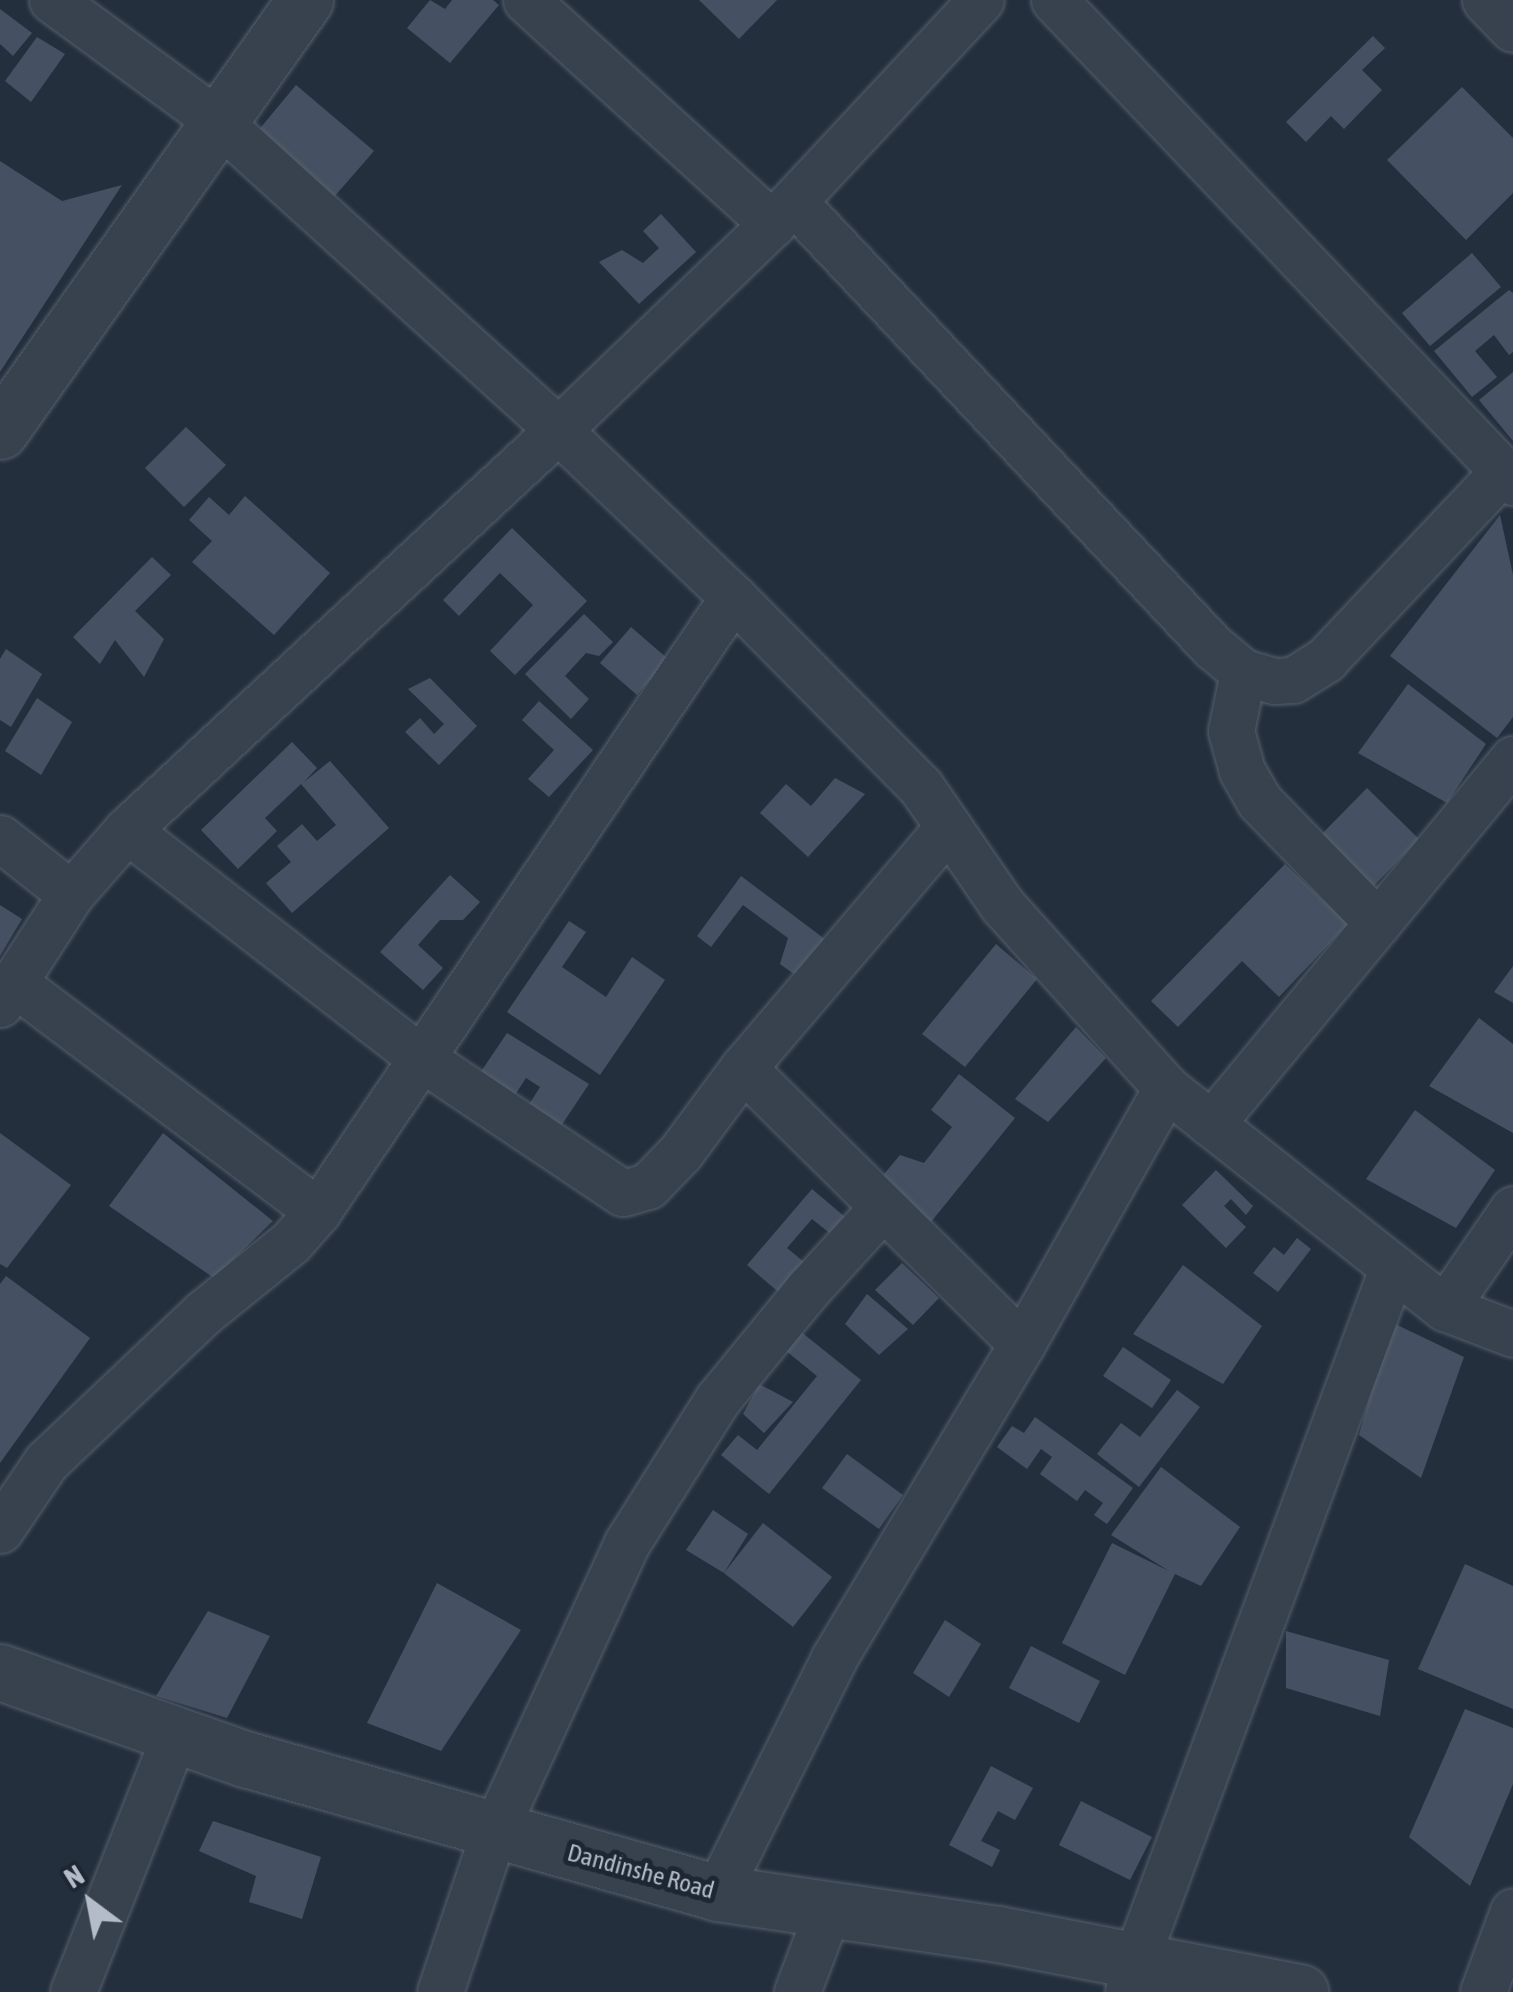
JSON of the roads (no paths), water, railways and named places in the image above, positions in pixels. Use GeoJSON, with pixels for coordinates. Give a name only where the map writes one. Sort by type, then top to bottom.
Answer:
{"type":"FeatureCollection","features":[{"type":"Feature","properties":{"kind":"street"},"geometry":{"type":"LineString","coordinates":[[52,0],[220,123],[558,430],[733,598],[921,787],[1002,905],[1166,1088],[1445,1308],[1513,1334]]}},
{"type":"Feature","properties":{"kind":"street"},"geometry":{"type":"LineString","coordinates":[[0,431],[305,0]]}},
{"type":"Feature","properties":{"kind":"street"},"geometry":{"type":"LineString","coordinates":[[526,0],[783,213],[1212,646],[1243,672],[1275,681],[1293,680],[1326,659],[1508,477],[1054,0]]}},
{"type":"Feature","properties":{"kind":"street"},"geometry":{"type":"LineString","coordinates":[[318,1211],[7,993],[72,894],[126,830],[558,430],[783,213],[982,0]]}},
{"type":"Feature","properties":{"kind":"street"},"geometry":{"type":"LineString","coordinates":[[1485,0],[1513,28]]}},
{"type":"Feature","properties":{"kind":"street"},"geometry":{"type":"LineString","coordinates":[[0,1530],[46,1462],[203,1313],[278,1254],[318,1211],[424,1060],[733,598]]}},
{"type":"Feature","properties":{"kind":"street"},"geometry":{"type":"LineString","coordinates":[[1243,672],[1231,731],[1238,759],[1258,801],[1378,923]]}},
{"type":"Feature","properties":{"kind":"street"},"geometry":{"type":"LineString","coordinates":[[1212,1124],[1513,759]]}},
{"type":"Feature","properties":{"kind":"street"},"geometry":{"type":"LineString","coordinates":[[126,830],[424,1060],[623,1193],[648,1186],[680,1153],[743,1068],[948,827]]}},
{"type":"Feature","properties":{"kind":"street"},"geometry":{"type":"LineString","coordinates":[[0,838],[72,894]]}},
{"type":"Feature","properties":{"kind":"street"},"geometry":{"type":"LineString","coordinates":[[743,1068],[881,1210],[1022,1344]]}},
{"type":"Feature","properties":{"kind":"street"},"geometry":{"type":"LineString","coordinates":[[716,1893],[834,1658],[1022,1344],[1166,1088]]}},
{"type":"Feature","properties":{"kind":"street"},"geometry":{"type":"LineString","coordinates":[[1445,1308],[1513,1209]]}},
{"type":"Feature","properties":{"kind":"street"},"geometry":{"type":"LineString","coordinates":[[440,1992],[494,1832],[626,1543],[717,1400],[808,1289],[881,1210]]}},
{"type":"Feature","properties":{"kind":"street"},"geometry":{"type":"LineString","coordinates":[[1131,1977],[1392,1269]]}},
{"type":"Feature","properties":{"kind":"street","name":"Dandinshe Road"},"geometry":{"type":"LineString","coordinates":[[0,1672],[175,1735],[494,1832],[716,1893],[998,1934],[1131,1977],[1300,1992]]}},
{"type":"Feature","properties":{"kind":"street"},"geometry":{"type":"LineString","coordinates":[[74,1992],[175,1735]]}},
{"type":"Feature","properties":{"kind":"street"},"geometry":{"type":"LineString","coordinates":[[797,1992],[828,1910]]}},
{"type":"Feature","properties":{"kind":"street"},"geometry":{"type":"LineString","coordinates":[[1483,1992],[1513,1911]]}}]}
